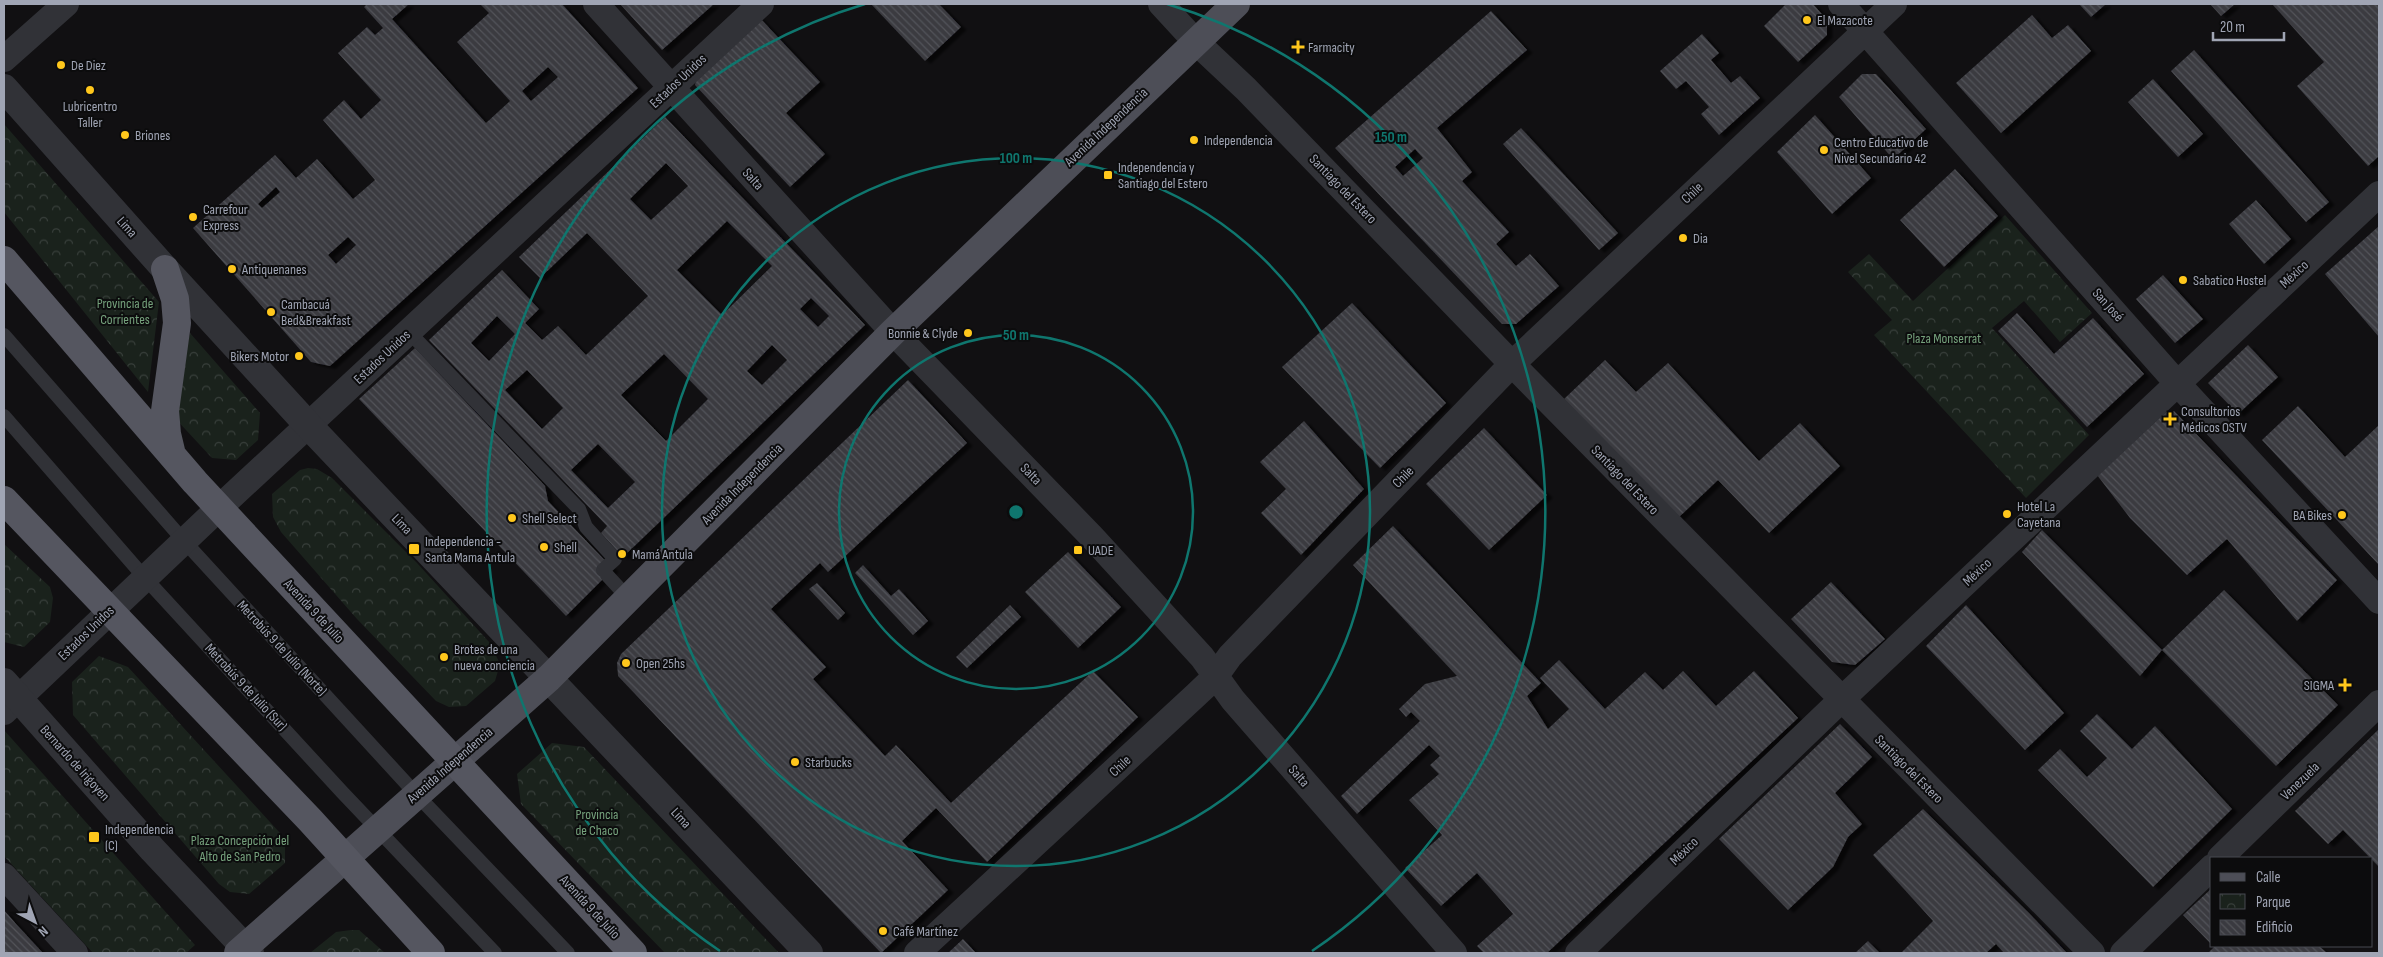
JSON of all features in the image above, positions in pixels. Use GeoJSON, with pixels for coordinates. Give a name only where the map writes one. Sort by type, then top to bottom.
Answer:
{"type":"FeatureCollection","features":[{"type":"Feature","properties":{"kind":"highway","name":"Avenida 9 de Julio"},"geometry":{"type":"LineString","coordinates":[[4,260],[219,508],[634,953]]}},
{"type":"Feature","properties":{"kind":"highway"},"geometry":{"type":"LineString","coordinates":[[164,269],[175,299],[177,323],[165,411],[167,434],[172,455]]}},
{"type":"Feature","properties":{"kind":"highway"},"geometry":{"type":"LineString","coordinates":[[4,500],[304,813],[432,953]]}},
{"type":"Feature","properties":{"kind":"main road","name":"Avenida Independencia"},"geometry":{"type":"LineString","coordinates":[[244,951],[416,794],[549,678],[893,332],[1236,4]]}},
{"type":"Feature","properties":{"kind":"street"},"geometry":{"type":"LineString","coordinates":[[4,59],[66,4]]}},
{"type":"Feature","properties":{"kind":"street","name":"Salta"},"geometry":{"type":"LineString","coordinates":[[596,4],[893,332],[1092,537],[1202,657],[1233,700],[1454,953]]}},
{"type":"Feature","properties":{"kind":"street","name":"Estados Unidos"},"geometry":{"type":"LineString","coordinates":[[9,697],[145,578],[761,4]]}},
{"type":"Feature","properties":{"kind":"street","name":"Santiago del Estero"},"geometry":{"type":"LineString","coordinates":[[1161,4],[1196,42],[1246,89],[1841,700],[2092,953]]}},
{"type":"Feature","properties":{"kind":"street","name":"San José"},"geometry":{"type":"LineString","coordinates":[[1842,4],[2177,383],[2379,601]]}},
{"type":"Feature","properties":{"kind":"street","name":"Chile"},"geometry":{"type":"LineString","coordinates":[[917,953],[1215,677],[1230,656],[1512,364],[1894,4]]}},
{"type":"Feature","properties":{"kind":"street","name":"Lima"},"geometry":{"type":"LineString","coordinates":[[4,88],[164,269],[308,425],[808,953]]}},
{"type":"Feature","properties":{"kind":"street","name":"México"},"geometry":{"type":"LineString","coordinates":[[1578,953],[1841,700],[2379,194]]}},
{"type":"Feature","properties":{"kind":"street","name":"Bernardo de Irigoyen"},"geometry":{"type":"LineString","coordinates":[[9,697],[244,951]]}},
{"type":"Feature","properties":{"kind":"street","name":"Venezuela"},"geometry":{"type":"LineString","coordinates":[[2221,857],[2379,703]]}},
{"type":"Feature","properties":{"kind":"street"},"geometry":{"type":"LineString","coordinates":[[2123,953],[2210,868]]}},
{"type":"Feature","properties":{"kind":"street"},"geometry":{"type":"LineString","coordinates":[[4,876],[75,953]]}},
{"type":"Feature","properties":{"kind":"lane"},"geometry":{"type":"LineString","coordinates":[[409,332],[579,509],[586,527],[615,559],[605,572],[629,598]]}},
{"type":"Feature","properties":{"kind":"lane","name":"Metrobús 9 de Julio (Norte)"},"geometry":{"type":"LineString","coordinates":[[4,335],[184,541],[416,794],[568,953]]}},
{"type":"Feature","properties":{"kind":"lane","name":"Metrobús 9 de Julio (Sur)"},"geometry":{"type":"LineString","coordinates":[[4,416],[145,578],[378,830],[495,953]]}},
{"type":"Feature","properties":{"kind":"green space","name":"Provincia de Corrientes"},"geometry":{"type":"Polygon","coordinates":[[[4,124],[159,302],[148,392],[4,212],[4,124]]]}},
{"type":"Feature","properties":{"kind":"green space","name":"Plaza Monserrat"},"geometry":{"type":"Polygon","coordinates":[[[2005,215],[2092,313],[2060,342],[2024,301],[1992,328],[2089,435],[2026,498],[1874,335],[1892,320],[1848,272],[1869,254],[1913,301],[2005,215]]]}},
{"type":"Feature","properties":{"kind":"green space","name":"Provincia de Corrientes"},"geometry":{"type":"Polygon","coordinates":[[[190,333],[260,413],[258,440],[236,460],[212,458],[173,416],[190,333]]]}},
{"type":"Feature","properties":{"kind":"green space"},"geometry":{"type":"Polygon","coordinates":[[[308,468],[317,469],[332,478],[417,563],[490,643],[500,664],[495,681],[466,706],[449,707],[436,701],[357,619],[281,532],[273,517],[272,494],[300,470],[308,468]]]}},
{"type":"Feature","properties":{"kind":"green space"},"geometry":{"type":"Polygon","coordinates":[[[4,544],[50,587],[53,598],[50,622],[24,647],[4,642],[4,544]]]}},
{"type":"Feature","properties":{"kind":"green space","name":"Plaza Concepción del Alto de San Pedro"},"geometry":{"type":"Polygon","coordinates":[[[99,656],[128,667],[280,833],[285,841],[285,863],[249,894],[230,892],[219,884],[73,715],[72,682],[99,656]]]}},
{"type":"Feature","properties":{"kind":"green space"},"geometry":{"type":"Polygon","coordinates":[[[4,730],[195,945],[186,953],[93,953],[4,856],[4,730]]]}},
{"type":"Feature","properties":{"kind":"green space","name":"Provincia de Chaco"},"geometry":{"type":"Polygon","coordinates":[[[552,743],[584,747],[779,953],[665,953],[521,804],[517,774],[552,743]]]}},
{"type":"Feature","properties":{"kind":"green space"},"geometry":{"type":"Polygon","coordinates":[[[359,930],[385,953],[310,953],[336,932],[359,930]]]}},
{"type":"Feature","properties":{"kind":"building"},"geometry":{"type":"Polygon","coordinates":[[[367,4],[409,4],[392,19],[486,123],[510,101],[457,42],[489,13],[480,4],[562,4],[638,88],[330,366],[311,362],[193,228],[275,155],[296,178],[317,159],[353,199],[375,180],[323,120],[344,100],[361,119],[381,100],[338,53],[367,27],[375,35],[383,28],[364,7],[367,4]],[[548,67],[522,91],[531,101],[558,77],[548,67]],[[276,187],[258,204],[262,208],[280,192],[276,187]],[[348,237],[328,255],[336,264],[356,245],[348,237]]]}},
{"type":"Feature","properties":{"kind":"building"},"geometry":{"type":"Polygon","coordinates":[[[620,4],[714,4],[662,50],[620,4]]]}},
{"type":"Feature","properties":{"kind":"building"},"geometry":{"type":"Polygon","coordinates":[[[871,4],[939,4],[961,27],[925,61],[871,4]]]}},
{"type":"Feature","properties":{"kind":"building"},"geometry":{"type":"Polygon","coordinates":[[[1786,4],[1813,4],[1827,20],[1827,35],[1798,62],[1764,26],[1786,4]]]}},
{"type":"Feature","properties":{"kind":"building"},"geometry":{"type":"Polygon","coordinates":[[[2079,4],[2106,4],[2091,17],[2079,4]]]}},
{"type":"Feature","properties":{"kind":"building"},"geometry":{"type":"Polygon","coordinates":[[[2210,4],[2235,4],[2221,16],[2210,4]]]}},
{"type":"Feature","properties":{"kind":"building"},"geometry":{"type":"Polygon","coordinates":[[[2272,4],[2379,4],[2379,156],[2368,166],[2297,86],[2324,62],[2272,4]]]}},
{"type":"Feature","properties":{"kind":"building"},"geometry":{"type":"Polygon","coordinates":[[[1491,11],[1527,50],[1437,128],[1472,172],[1462,181],[1509,232],[1496,244],[1516,266],[1530,254],[1559,286],[1516,324],[1502,324],[1335,148],[1491,11]],[[1415,149],[1395,167],[1403,176],[1423,158],[1415,149]]]}},
{"type":"Feature","properties":{"kind":"building"},"geometry":{"type":"Polygon","coordinates":[[[2032,15],[2052,38],[2068,25],[2091,51],[2001,133],[1956,83],[2032,15]]]}},
{"type":"Feature","properties":{"kind":"building"},"geometry":{"type":"Polygon","coordinates":[[[758,16],[820,82],[786,113],[825,154],[790,187],[695,85],[697,73],[758,16]]]}},
{"type":"Feature","properties":{"kind":"building"},"geometry":{"type":"Polygon","coordinates":[[[1702,34],[1719,53],[1711,60],[1731,83],[1740,76],[1760,98],[1719,135],[1701,114],[1709,107],[1686,81],[1676,89],[1660,71],[1702,34]]]}},
{"type":"Feature","properties":{"kind":"building"},"geometry":{"type":"Polygon","coordinates":[[[2194,50],[2329,202],[2306,222],[2171,71],[2194,50]]]}},
{"type":"Feature","properties":{"kind":"building"},"geometry":{"type":"Polygon","coordinates":[[[1862,74],[1876,74],[1926,129],[1893,159],[1839,97],[1862,74]]]}},
{"type":"Feature","properties":{"kind":"building"},"geometry":{"type":"Polygon","coordinates":[[[2153,79],[2203,134],[2178,157],[2128,102],[2153,79]]]}},
{"type":"Feature","properties":{"kind":"building"},"geometry":{"type":"Polygon","coordinates":[[[1815,115],[1871,178],[1832,214],[1777,152],[1815,115]]]}},
{"type":"Feature","properties":{"kind":"building"},"geometry":{"type":"Polygon","coordinates":[[[665,117],[865,325],[623,557],[601,533],[607,526],[429,340],[502,270],[539,309],[525,323],[542,340],[558,326],[586,355],[648,296],[587,233],[540,278],[519,257],[665,117]],[[666,163],[630,199],[651,220],[688,186],[666,163]],[[727,221],[677,270],[722,315],[772,266],[727,221]],[[811,298],[800,309],[818,327],[829,316],[811,298]],[[497,316],[471,343],[489,361],[515,334],[497,316]],[[772,345],[747,371],[762,385],[787,360],[772,345]],[[664,354],[621,395],[666,441],[708,399],[664,354]],[[527,370],[505,390],[542,429],[563,408],[527,370]],[[598,444],[571,470],[608,508],[635,482],[598,444]]]}},
{"type":"Feature","properties":{"kind":"building"},"geometry":{"type":"Polygon","coordinates":[[[1521,128],[1618,233],[1599,250],[1503,144],[1521,128]]]}},
{"type":"Feature","properties":{"kind":"building"},"geometry":{"type":"Polygon","coordinates":[[[1955,169],[1998,216],[1944,267],[1900,220],[1955,169]]]}},
{"type":"Feature","properties":{"kind":"building"},"geometry":{"type":"Polygon","coordinates":[[[2256,200],[2291,239],[2264,264],[2229,224],[2256,200]]]}},
{"type":"Feature","properties":{"kind":"building"},"geometry":{"type":"Polygon","coordinates":[[[2379,226],[2379,337],[2325,274],[2379,226]]]}},
{"type":"Feature","properties":{"kind":"building"},"geometry":{"type":"Polygon","coordinates":[[[2163,275],[2203,319],[2175,343],[2136,299],[2163,275]]]}},
{"type":"Feature","properties":{"kind":"building"},"geometry":{"type":"Polygon","coordinates":[[[1352,303],[1446,403],[1380,468],[1282,367],[1352,303]]]}},
{"type":"Feature","properties":{"kind":"building"},"geometry":{"type":"Polygon","coordinates":[[[2017,313],[2054,354],[2093,318],[2144,374],[2087,427],[1998,331],[2017,313]]]}},
{"type":"Feature","properties":{"kind":"building"},"geometry":{"type":"Polygon","coordinates":[[[2248,345],[2278,377],[2238,414],[2208,383],[2248,345]]]}},
{"type":"Feature","properties":{"kind":"building"},"geometry":{"type":"Polygon","coordinates":[[[415,348],[545,486],[548,501],[613,569],[566,616],[359,399],[415,348]]]}},
{"type":"Feature","properties":{"kind":"building"},"geometry":{"type":"Polygon","coordinates":[[[1605,360],[1636,392],[1668,363],[1759,461],[1800,423],[1840,466],[1769,533],[1718,480],[1677,519],[1564,399],[1605,360]]]}},
{"type":"Feature","properties":{"kind":"building"},"geometry":{"type":"Polygon","coordinates":[[[908,380],[967,443],[828,572],[820,563],[771,609],[826,667],[813,679],[885,756],[896,745],[951,803],[1093,671],[1138,717],[987,862],[936,808],[902,841],[948,890],[881,953],[618,676],[617,663],[621,654],[908,380]]]}},
{"type":"Feature","properties":{"kind":"building"},"geometry":{"type":"Polygon","coordinates":[[[2298,406],[2345,457],[2379,425],[2379,565],[2262,440],[2298,406]]]}},
{"type":"Feature","properties":{"kind":"building"},"geometry":{"type":"Polygon","coordinates":[[[2167,411],[2174,411],[2337,580],[2297,621],[2227,539],[2187,575],[2130,518],[2097,475],[2167,411]]]}},
{"type":"Feature","properties":{"kind":"building"},"geometry":{"type":"Polygon","coordinates":[[[1304,421],[1364,489],[1301,555],[1261,513],[1286,489],[1260,462],[1304,421]]]}},
{"type":"Feature","properties":{"kind":"building"},"geometry":{"type":"Polygon","coordinates":[[[1484,428],[1547,495],[1489,550],[1426,484],[1484,428]]]}},
{"type":"Feature","properties":{"kind":"building"},"geometry":{"type":"Polygon","coordinates":[[[1393,526],[1541,683],[1527,696],[1548,729],[1569,709],[1540,678],[1559,660],[1605,709],[1645,672],[1663,690],[1683,671],[1716,706],[1754,671],[1798,718],[1547,953],[1484,953],[1477,946],[1513,914],[1477,873],[1441,906],[1405,868],[1442,835],[1409,800],[1439,774],[1430,765],[1440,756],[1429,745],[1357,814],[1341,796],[1420,721],[1411,712],[1406,717],[1399,709],[1425,684],[1457,676],[1353,565],[1393,526]]]}},
{"type":"Feature","properties":{"kind":"building"},"geometry":{"type":"Polygon","coordinates":[[[2042,530],[2162,650],[2140,676],[2022,552],[2042,530]]]}},
{"type":"Feature","properties":{"kind":"building"},"geometry":{"type":"Polygon","coordinates":[[[1068,552],[1121,607],[1078,648],[1025,592],[1068,552]]]}},
{"type":"Feature","properties":{"kind":"building"},"geometry":{"type":"Polygon","coordinates":[[[863,565],[891,596],[899,589],[928,621],[913,635],[855,573],[863,565]]]}},
{"type":"Feature","properties":{"kind":"building"},"geometry":{"type":"Polygon","coordinates":[[[1831,582],[1885,639],[1855,665],[1832,662],[1791,619],[1831,582]]]}},
{"type":"Feature","properties":{"kind":"building"},"geometry":{"type":"Polygon","coordinates":[[[817,583],[845,613],[838,620],[809,589],[817,583]]]}},
{"type":"Feature","properties":{"kind":"building"},"geometry":{"type":"Polygon","coordinates":[[[2224,590],[2338,705],[2276,766],[2162,650],[2224,590]]]}},
{"type":"Feature","properties":{"kind":"building"},"geometry":{"type":"Polygon","coordinates":[[[1010,605],[1021,617],[967,668],[956,657],[1010,605]]]}},
{"type":"Feature","properties":{"kind":"building"},"geometry":{"type":"Polygon","coordinates":[[[1966,605],[2064,713],[2025,750],[1926,646],[1966,605]]]}},
{"type":"Feature","properties":{"kind":"building"},"geometry":{"type":"Polygon","coordinates":[[[2097,714],[2132,749],[2155,726],[2232,809],[2153,887],[2038,770],[2060,749],[2087,777],[2107,758],[2080,731],[2097,714]]]}},
{"type":"Feature","properties":{"kind":"building"},"geometry":{"type":"Polygon","coordinates":[[[1840,724],[1872,757],[1835,793],[1862,824],[1848,837],[1833,867],[1788,910],[1719,839],[1840,724]]]}},
{"type":"Feature","properties":{"kind":"building"},"geometry":{"type":"Polygon","coordinates":[[[2379,729],[2379,867],[2373,861],[2373,857],[2369,857],[2343,830],[2328,844],[2295,811],[2379,729]]]}},
{"type":"Feature","properties":{"kind":"building"},"geometry":{"type":"Polygon","coordinates":[[[1923,809],[2067,953],[2004,953],[1996,944],[1986,953],[1901,953],[1933,921],[1873,855],[1923,809]]]}},
{"type":"Feature","properties":{"kind":"building"},"geometry":{"type":"Polygon","coordinates":[[[2210,890],[2210,943],[2183,915],[2210,890]]]}},
{"type":"Feature","properties":{"kind":"building"},"geometry":{"type":"Polygon","coordinates":[[[4,910],[16,924],[43,953],[4,953],[4,910]]]}},
{"type":"Feature","properties":{"kind":"building"},"geometry":{"type":"Polygon","coordinates":[[[963,939],[976,953],[948,953],[963,939]]]}},
{"type":"Feature","properties":{"kind":"building"},"geometry":{"type":"Polygon","coordinates":[[[1868,941],[1880,953],[1855,953],[1868,941]]]}},
{"type":"Feature","properties":{"kind":"building"},"geometry":{"type":"Polygon","coordinates":[[[2214,947],[2320,947],[2327,953],[2208,953],[2214,947]]]}},
{"type":"Feature","properties":{"kind":"place","name":"El Mazacote"},"geometry":{"type":"Point","coordinates":[1807,20]}},
{"type":"Feature","properties":{"kind":"place","name":"Farmacity"},"geometry":{"type":"Point","coordinates":[1298,47]}},
{"type":"Feature","properties":{"kind":"place","name":"De Diez"},"geometry":{"type":"Point","coordinates":[61,65]}},
{"type":"Feature","properties":{"kind":"place","name":"Lubricentro Taller"},"geometry":{"type":"Point","coordinates":[90,90]}},
{"type":"Feature","properties":{"kind":"place","name":"Briones"},"geometry":{"type":"Point","coordinates":[125,135]}},
{"type":"Feature","properties":{"kind":"place","name":"Independencia"},"geometry":{"type":"Point","coordinates":[1194,140]}},
{"type":"Feature","properties":{"kind":"place","name":"Centro Educativo de Nivel Secundario 42"},"geometry":{"type":"Point","coordinates":[1824,150]}},
{"type":"Feature","properties":{"kind":"place","name":"Independencia y Santiago del Estero"},"geometry":{"type":"Point","coordinates":[1108,175]}},
{"type":"Feature","properties":{"kind":"place","name":"Carrefour Express"},"geometry":{"type":"Point","coordinates":[193,217]}},
{"type":"Feature","properties":{"kind":"place","name":"Dia"},"geometry":{"type":"Point","coordinates":[1683,238]}},
{"type":"Feature","properties":{"kind":"place","name":"Antiquenanes"},"geometry":{"type":"Point","coordinates":[232,269]}},
{"type":"Feature","properties":{"kind":"place","name":"Sabatico Hostel"},"geometry":{"type":"Point","coordinates":[2183,280]}},
{"type":"Feature","properties":{"kind":"place","name":"Cambacuá Bed&Breakfast"},"geometry":{"type":"Point","coordinates":[271,312]}},
{"type":"Feature","properties":{"kind":"place","name":"Bonnie & Clyde"},"geometry":{"type":"Point","coordinates":[968,333]}},
{"type":"Feature","properties":{"kind":"place","name":"Bikers Motor"},"geometry":{"type":"Point","coordinates":[299,356]}},
{"type":"Feature","properties":{"kind":"place","name":"Consultorios Médicos OSTV"},"geometry":{"type":"Point","coordinates":[2170,419]}},
{"type":"Feature","properties":{"kind":"place","name":"Hotel La Cayetana"},"geometry":{"type":"Point","coordinates":[2007,514]}},
{"type":"Feature","properties":{"kind":"place","name":"BA Bikes"},"geometry":{"type":"Point","coordinates":[2342,515]}},
{"type":"Feature","properties":{"kind":"place","name":"Shell Select"},"geometry":{"type":"Point","coordinates":[512,518]}},
{"type":"Feature","properties":{"kind":"place","name":"Shell"},"geometry":{"type":"Point","coordinates":[544,547]}},
{"type":"Feature","properties":{"kind":"place","name":"Independencia - Santa Mama Antula"},"geometry":{"type":"Point","coordinates":[414,549]}},
{"type":"Feature","properties":{"kind":"place","name":"UADE"},"geometry":{"type":"Point","coordinates":[1078,550]}},
{"type":"Feature","properties":{"kind":"place","name":"Mamá Antula"},"geometry":{"type":"Point","coordinates":[622,554]}},
{"type":"Feature","properties":{"kind":"place","name":"Brotes de una nueva conciencia"},"geometry":{"type":"Point","coordinates":[444,657]}},
{"type":"Feature","properties":{"kind":"place","name":"Open 25hs"},"geometry":{"type":"Point","coordinates":[626,663]}},
{"type":"Feature","properties":{"kind":"place","name":"SIGMA"},"geometry":{"type":"Point","coordinates":[2345,685]}},
{"type":"Feature","properties":{"kind":"place","name":"Starbucks"},"geometry":{"type":"Point","coordinates":[795,762]}},
{"type":"Feature","properties":{"kind":"place","name":"Independencia (C)"},"geometry":{"type":"Point","coordinates":[94,837]}},
{"type":"Feature","properties":{"kind":"place","name":"Café Martínez"},"geometry":{"type":"Point","coordinates":[883,931]}}]}
